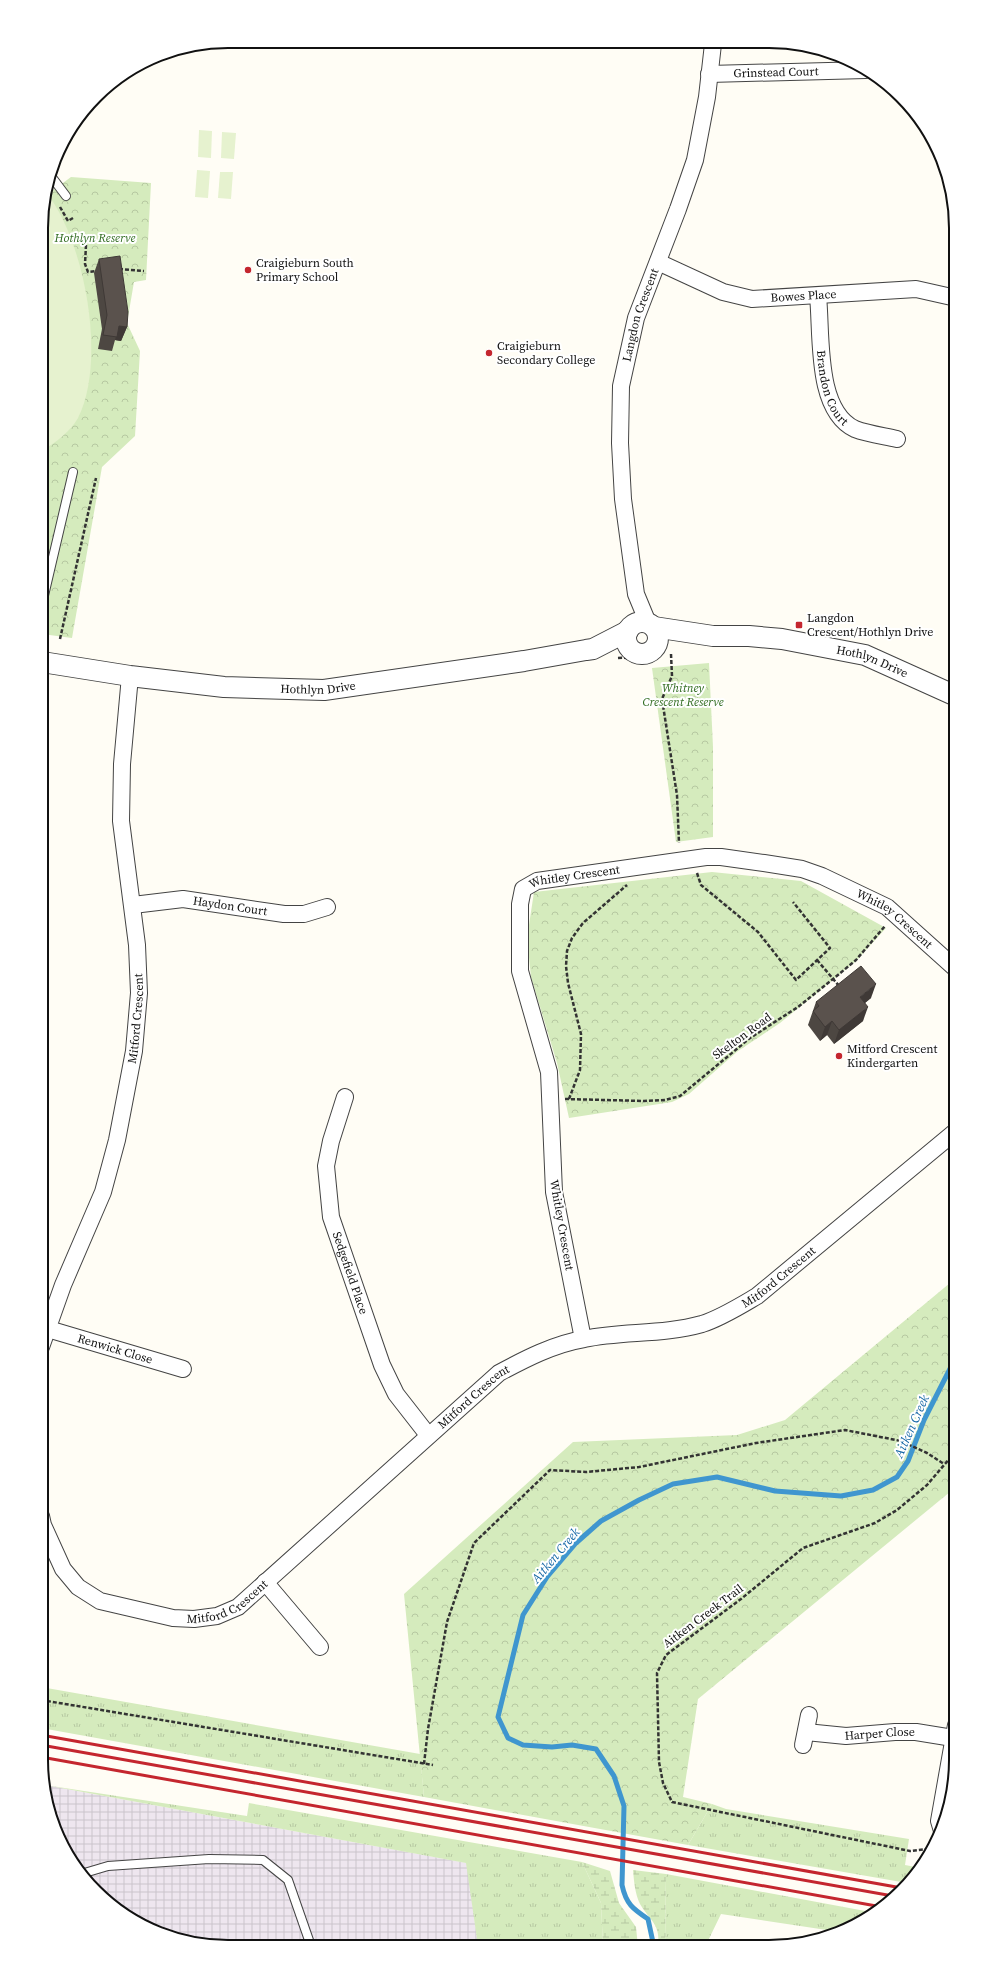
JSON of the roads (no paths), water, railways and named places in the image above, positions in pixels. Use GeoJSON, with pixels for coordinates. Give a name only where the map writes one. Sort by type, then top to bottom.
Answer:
{"type":"FeatureCollection","features":[{"type":"Feature","properties":{"kind":"street","name":"Langdon Crescent"},"geometry":{"type":"LineString","coordinates":[[652,638],[636,594],[623,499],[620,443],[621,386],[636,318],[695,160],[704,120],[712,48]]}},
{"type":"Feature","properties":{"kind":"street","name":"Grinstead Court"},"geometry":{"type":"LineString","coordinates":[[709,74],[856,70]]}},
{"type":"Feature","properties":{"kind":"street","name":"Bowes Place"},"geometry":{"type":"LineString","coordinates":[[658,262],[723,292],[752,299],[916,289],[949,296]]}},
{"type":"Feature","properties":{"kind":"street","name":"Brandon Court"},"geometry":{"type":"LineString","coordinates":[[818,296],[825,384],[833,409],[838,416],[856,429],[897,439]]}},
{"type":"Feature","properties":{"kind":"street","name":"Hothlyn Drive"},"geometry":{"type":"LineString","coordinates":[[594,649],[606,651],[633,651],[627,640],[652,638],[749,636],[782,640],[865,655],[949,693]]}},
{"type":"Feature","properties":{"kind":"street","name":"Hothlyn Drive"},"geometry":{"type":"LineString","coordinates":[[48,663],[130,676],[224,687],[324,690],[524,661],[652,638]]}},
{"type":"Feature","properties":{"kind":"street","name":"Mitford Crescent"},"geometry":{"type":"LineString","coordinates":[[48,1329],[63,1285],[103,1192],[117,1140],[134,1051],[139,993],[133,905],[121,820],[122,764],[130,676]]}},
{"type":"Feature","properties":{"kind":"street","name":"Whitley Crescent"},"geometry":{"type":"LineString","coordinates":[[583,1339],[554,1192],[549,1072],[520,972],[520,904],[523,889],[537,881],[706,857],[721,857],[811,872],[880,902],[896,914],[949,962]]}},
{"type":"Feature","properties":{"kind":"street","name":"Haydon Court"},"geometry":{"type":"LineString","coordinates":[[133,905],[183,899],[284,914],[304,914],[327,907]]}},
{"type":"Feature","properties":{"kind":"street","name":"Sedgefield Place"},"geometry":{"type":"LineString","coordinates":[[345,1097],[331,1141],[326,1166],[331,1217],[382,1365],[396,1394],[428,1435]]}},
{"type":"Feature","properties":{"kind":"street","name":"Mitford Crescent"},"geometry":{"type":"LineString","coordinates":[[48,1535],[63,1569],[78,1587],[100,1601],[173,1618],[194,1619],[217,1616],[238,1607],[428,1435],[499,1373],[527,1358],[583,1339],[652,1333],[702,1324],[729,1312],[757,1296],[949,1137]]}},
{"type":"Feature","properties":{"kind":"street","name":"Renwick Close"},"geometry":{"type":"LineString","coordinates":[[48,1329],[183,1369]]}},
{"type":"Feature","properties":{"kind":"street"},"geometry":{"type":"LineString","coordinates":[[265,1582],[320,1647]]}},
{"type":"Feature","properties":{"kind":"street","name":"Harper Close"},"geometry":{"type":"LineString","coordinates":[[809,1715],[805,1738],[895,1732],[949,1732]]}},
{"type":"Feature","properties":{"kind":"street"},"geometry":{"type":"LineString","coordinates":[[940,1815],[949,1762]]}},
{"type":"Feature","properties":{"kind":"lane"},"geometry":{"type":"LineString","coordinates":[[54,181],[66,196]]}},
{"type":"Feature","properties":{"kind":"lane"},"geometry":{"type":"LineString","coordinates":[[48,579],[74,472]]}},
{"type":"Feature","properties":{"kind":"lane"},"geometry":{"type":"LineString","coordinates":[[87,1872],[108,1866],[210,1859],[263,1860],[288,1880],[309,1940]]}},
{"type":"Feature","properties":{"kind":"waterway","name":"Aitken Creek"},"geometry":{"type":"LineString","coordinates":[[652,1940],[648,1919],[631,1905],[624,1892],[622,1885],[624,1806],[614,1776],[596,1749],[572,1745],[552,1747],[523,1745],[508,1738],[498,1717],[523,1615],[547,1577],[576,1543],[601,1521],[639,1500],[673,1484],[717,1477],[775,1491],[841,1496],[873,1490],[897,1477],[908,1461],[924,1420],[949,1371]]}},
{"type":"Feature","properties":{"kind":"railway"},"geometry":{"type":"LineString","coordinates":[[48,1736],[896,1887]]}},
{"type":"Feature","properties":{"kind":"railway"},"geometry":{"type":"LineString","coordinates":[[48,1746],[888,1895]]}},
{"type":"Feature","properties":{"kind":"railway"},"geometry":{"type":"LineString","coordinates":[[48,1758],[875,1906]]}},
{"type":"Feature","properties":{"kind":"place","name":"Craigieburn South Primary School"},"geometry":{"type":"Point","coordinates":[248,270]}},
{"type":"Feature","properties":{"kind":"place","name":"Craigieburn Secondary College"},"geometry":{"type":"Point","coordinates":[489,353]}},
{"type":"Feature","properties":{"kind":"place","name":"Langdon Crescent/Hothlyn Drive"},"geometry":{"type":"Point","coordinates":[799,625]}},
{"type":"Feature","properties":{"kind":"place","name":"Mitford Crescent Kindergarten"},"geometry":{"type":"Point","coordinates":[839,1056]}},
{"type":"Feature","properties":{"kind":"park label","name":"Hothlyn Reserve"},"geometry":{"type":"Point","coordinates":[95,238]}},
{"type":"Feature","properties":{"kind":"park label","name":"Whitney Crescent Reserve"},"geometry":{"type":"Point","coordinates":[683,695]}}]}
